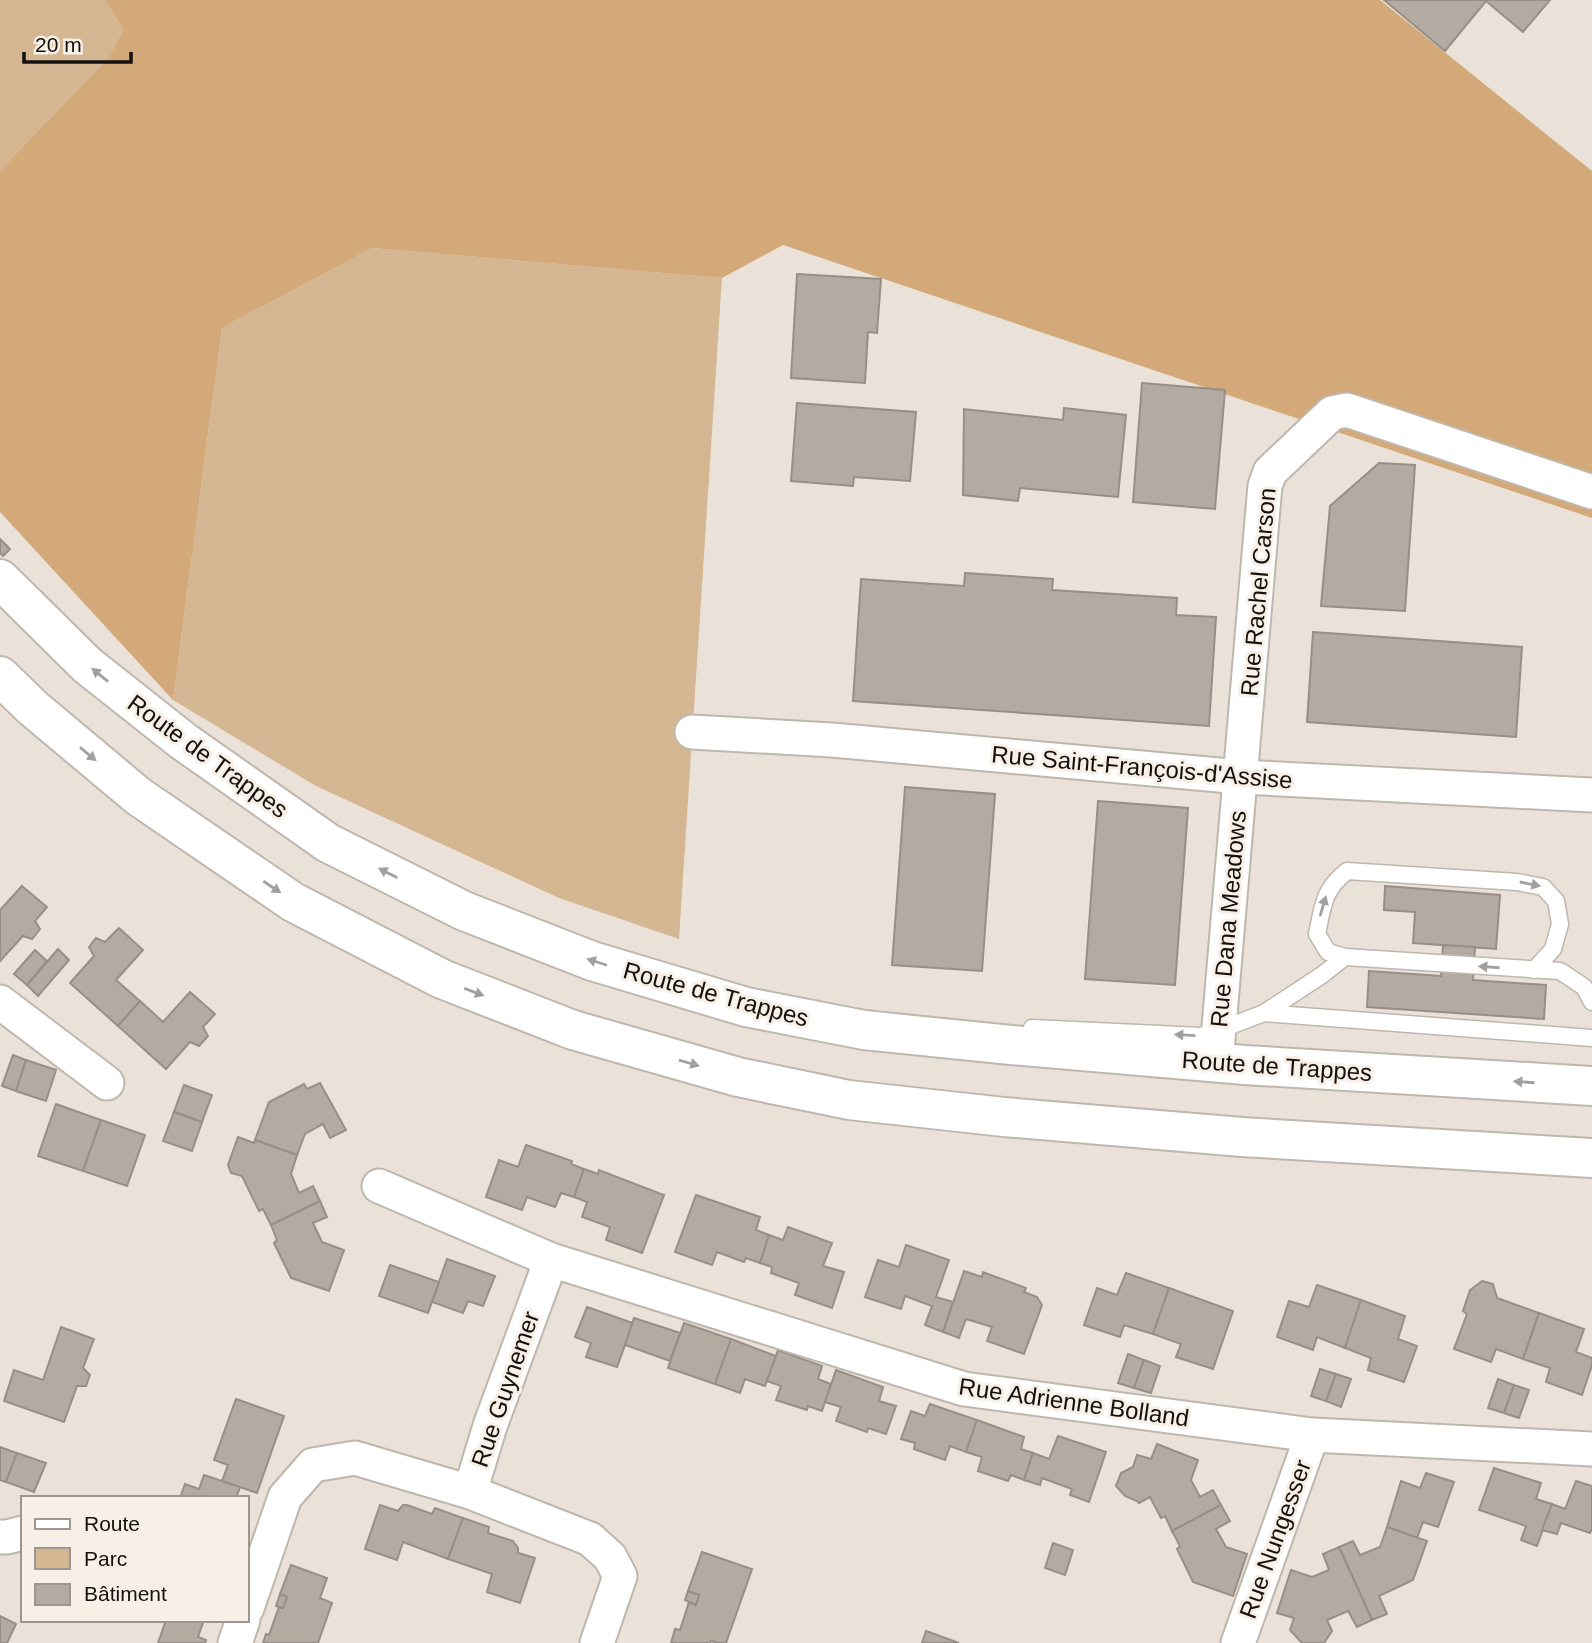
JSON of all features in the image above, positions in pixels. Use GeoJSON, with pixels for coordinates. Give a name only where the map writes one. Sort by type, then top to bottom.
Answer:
{"type":"FeatureCollection","features":[{"type":"Feature","properties":{"kind":"main road","name":"Route de Trappes"},"geometry":{"type":"LineString","coordinates":[[0,579],[88,665],[151,716],[328,842],[464,911],[592,961],[746,1007],[864,1030],[1011,1045],[1217,1047],[1592,1086]]}},
{"type":"Feature","properties":{"kind":"main road"},"geometry":{"type":"LineString","coordinates":[[0,676],[33,708],[138,796],[293,902],[442,979],[573,1030],[738,1077],[849,1100],[1004,1117],[1242,1137],[1592,1158]]}},
{"type":"Feature","properties":{"kind":"street","name":"Rue Rachel Carson"},"geometry":{"type":"LineString","coordinates":[[1241,777],[1265,486],[1270,472],[1332,413],[1347,410],[1592,492]]}},
{"type":"Feature","properties":{"kind":"street","name":"Rue Saint-François-d'Assise"},"geometry":{"type":"LineString","coordinates":[[692,732],[832,740],[1241,777],[1592,795]]}},
{"type":"Feature","properties":{"kind":"street","name":"Rue Dana Meadows"},"geometry":{"type":"LineString","coordinates":[[1217,1047],[1241,777]]}},
{"type":"Feature","properties":{"kind":"street"},"geometry":{"type":"LineString","coordinates":[[0,1002],[107,1083]]}},
{"type":"Feature","properties":{"kind":"street","name":"Rue Adrienne Bolland"},"geometry":{"type":"LineString","coordinates":[[379,1186],[551,1260],[964,1389],[1312,1435],[1592,1449]]}},
{"type":"Feature","properties":{"kind":"street","name":"Rue Guynemer"},"geometry":{"type":"LineString","coordinates":[[248,1605],[285,1497],[313,1465],[355,1458],[470,1492],[490,1426],[551,1260]]}},
{"type":"Feature","properties":{"kind":"street","name":"Rue Nungesser"},"geometry":{"type":"LineString","coordinates":[[1238,1643],[1312,1435]]}},
{"type":"Feature","properties":{"kind":"street"},"geometry":{"type":"LineString","coordinates":[[470,1492],[590,1539],[610,1557],[620,1576],[597,1643]]}},
{"type":"Feature","properties":{"kind":"street"},"geometry":{"type":"LineString","coordinates":[[0,1537],[21,1534]]}},
{"type":"Feature","properties":{"kind":"street"},"geometry":{"type":"LineString","coordinates":[[235,1643],[242,1622]]}},
{"type":"Feature","properties":{"kind":"lane"},"geometry":{"type":"LineString","coordinates":[[1534,970],[1553,949],[1560,924],[1556,901],[1543,887],[1517,882],[1347,871],[1334,881],[1324,899],[1317,934],[1328,952],[1345,957],[1534,970],[1560,971],[1584,987],[1592,1002]]}},
{"type":"Feature","properties":{"kind":"lane"},"geometry":{"type":"LineString","coordinates":[[864,1030],[1014,1029],[1201,1036],[1217,1047],[1345,957]]}},
{"type":"Feature","properties":{"kind":"lane"},"geometry":{"type":"LineString","coordinates":[[1264,1013],[1592,1038]]}},
{"type":"Feature","properties":{"kind":"green space"},"geometry":{"type":"Polygon","coordinates":[[[0,0],[240,0],[0,335],[0,0]]]}},
{"type":"Feature","properties":{"kind":"green space"},"geometry":{"type":"Polygon","coordinates":[[[372,248],[722,278],[679,939],[559,898],[316,786],[173,700],[222,328],[372,248]]]}},
{"type":"Feature","properties":{"kind":"shaded area"},"geometry":{"type":"Polygon","coordinates":[[[105,0],[1380,0],[1592,171],[1592,518],[783,245],[722,278],[372,248],[222,328],[173,700],[0,512],[0,171],[109,58],[124,29],[105,0]]]}},
{"type":"Feature","properties":{"kind":"building"},"geometry":{"type":"Polygon","coordinates":[[[1384,0],[1550,0],[1523,32],[1486,1],[1445,51],[1384,0]]]}},
{"type":"Feature","properties":{"kind":"building"},"geometry":{"type":"Polygon","coordinates":[[[797,274],[881,279],[877,333],[868,332],[865,383],[791,378],[797,274]]]}},
{"type":"Feature","properties":{"kind":"building"},"geometry":{"type":"Polygon","coordinates":[[[1142,383],[1225,390],[1215,509],[1133,502],[1142,383]]]}},
{"type":"Feature","properties":{"kind":"building"},"geometry":{"type":"Polygon","coordinates":[[[797,403],[916,412],[910,481],[854,477],[853,486],[791,481],[797,403]]]}},
{"type":"Feature","properties":{"kind":"building"},"geometry":{"type":"Polygon","coordinates":[[[1064,408],[1126,415],[1118,497],[1020,488],[1018,501],[963,495],[964,409],[1063,420],[1064,408]]]}},
{"type":"Feature","properties":{"kind":"building"},"geometry":{"type":"Polygon","coordinates":[[[1379,463],[1415,465],[1405,611],[1321,606],[1330,506],[1379,463]]]}},
{"type":"Feature","properties":{"kind":"building"},"geometry":{"type":"Polygon","coordinates":[[[0,539],[10,549],[3,556],[0,553],[0,539]]]}},
{"type":"Feature","properties":{"kind":"building"},"geometry":{"type":"Polygon","coordinates":[[[965,573],[1053,579],[1052,590],[1177,598],[1176,615],[1216,617],[1209,726],[853,701],[861,579],[964,586],[965,573]]]}},
{"type":"Feature","properties":{"kind":"building"},"geometry":{"type":"Polygon","coordinates":[[[1313,632],[1522,647],[1516,737],[1307,722],[1313,632]]]}},
{"type":"Feature","properties":{"kind":"building"},"geometry":{"type":"Polygon","coordinates":[[[905,787],[995,794],[982,971],[892,965],[905,787]]]}},
{"type":"Feature","properties":{"kind":"building"},"geometry":{"type":"Polygon","coordinates":[[[1098,801],[1188,808],[1175,985],[1085,979],[1098,801]]]}},
{"type":"Feature","properties":{"kind":"building"},"geometry":{"type":"Polygon","coordinates":[[[22,886],[47,907],[35,921],[40,929],[32,939],[23,936],[0,961],[0,910],[22,886]]]}},
{"type":"Feature","properties":{"kind":"building"},"geometry":{"type":"Polygon","coordinates":[[[1385,886],[1500,895],[1496,949],[1413,943],[1415,912],[1384,910],[1385,886]]]}},
{"type":"Feature","properties":{"kind":"building"},"geometry":{"type":"Polygon","coordinates":[[[119,928],[143,950],[116,980],[140,1001],[118,1026],[70,983],[94,956],[89,947],[96,938],[105,942],[119,928]]]}},
{"type":"Feature","properties":{"kind":"building"},"geometry":{"type":"Polygon","coordinates":[[[1443,945],[1475,947],[1473,980],[1546,985],[1544,1019],[1367,1007],[1369,971],[1441,976],[1443,945]]]}},
{"type":"Feature","properties":{"kind":"building"},"geometry":{"type":"Polygon","coordinates":[[[58,949],[69,960],[38,996],[27,985],[58,949]]]}},
{"type":"Feature","properties":{"kind":"building"},"geometry":{"type":"Polygon","coordinates":[[[35,950],[47,961],[27,985],[14,974],[35,950]]]}},
{"type":"Feature","properties":{"kind":"building"},"geometry":{"type":"Polygon","coordinates":[[[190,992],[215,1014],[203,1027],[208,1036],[199,1046],[190,1042],[166,1069],[118,1026],[140,1001],[163,1022],[190,992]]]}},
{"type":"Feature","properties":{"kind":"building"},"geometry":{"type":"Polygon","coordinates":[[[13,1055],[26,1060],[16,1091],[2,1086],[13,1055]]]}},
{"type":"Feature","properties":{"kind":"building"},"geometry":{"type":"Polygon","coordinates":[[[26,1060],[56,1070],[46,1101],[16,1091],[26,1060]]]}},
{"type":"Feature","properties":{"kind":"building"},"geometry":{"type":"Polygon","coordinates":[[[320,1083],[346,1130],[330,1138],[323,1124],[305,1134],[297,1155],[255,1140],[269,1102],[304,1084],[307,1089],[320,1083]]]}},
{"type":"Feature","properties":{"kind":"building"},"geometry":{"type":"Polygon","coordinates":[[[184,1085],[212,1095],[202,1122],[174,1112],[184,1085]]]}},
{"type":"Feature","properties":{"kind":"building"},"geometry":{"type":"Polygon","coordinates":[[[56,1104],[101,1120],[83,1171],[38,1156],[56,1104]]]}},
{"type":"Feature","properties":{"kind":"building"},"geometry":{"type":"Polygon","coordinates":[[[174,1112],[202,1122],[192,1151],[163,1141],[174,1112]]]}},
{"type":"Feature","properties":{"kind":"building"},"geometry":{"type":"Polygon","coordinates":[[[101,1120],[145,1135],[127,1186],[83,1171],[101,1120]]]}},
{"type":"Feature","properties":{"kind":"building"},"geometry":{"type":"Polygon","coordinates":[[[238,1137],[297,1155],[291,1174],[299,1193],[313,1186],[320,1201],[271,1225],[263,1209],[259,1211],[242,1176],[231,1173],[228,1165],[238,1137]]]}},
{"type":"Feature","properties":{"kind":"building"},"geometry":{"type":"Polygon","coordinates":[[[526,1145],[572,1161],[571,1164],[584,1169],[574,1197],[561,1193],[555,1207],[527,1197],[522,1210],[486,1197],[499,1160],[518,1167],[526,1145]]]}},
{"type":"Feature","properties":{"kind":"building"},"geometry":{"type":"Polygon","coordinates":[[[584,1169],[598,1174],[599,1170],[664,1195],[642,1253],[606,1240],[610,1227],[582,1217],[587,1202],[574,1197],[584,1169]]]}},
{"type":"Feature","properties":{"kind":"building"},"geometry":{"type":"Polygon","coordinates":[[[696,1195],[760,1217],[756,1230],[769,1235],[760,1263],[746,1258],[744,1262],[717,1252],[712,1265],[675,1252],[696,1195]]]}},
{"type":"Feature","properties":{"kind":"building"},"geometry":{"type":"Polygon","coordinates":[[[320,1201],[327,1217],[313,1223],[322,1242],[344,1250],[329,1291],[291,1278],[274,1243],[277,1240],[271,1225],[320,1201]]]}},
{"type":"Feature","properties":{"kind":"building"},"geometry":{"type":"Polygon","coordinates":[[[788,1227],[832,1243],[823,1266],[844,1272],[832,1308],[795,1295],[799,1283],[771,1273],[772,1267],[760,1263],[769,1235],[783,1240],[788,1227]]]}},
{"type":"Feature","properties":{"kind":"building"},"geometry":{"type":"Polygon","coordinates":[[[906,1245],[949,1260],[936,1297],[953,1302],[943,1332],[925,1325],[932,1306],[905,1296],[901,1309],[865,1297],[878,1260],[899,1267],[906,1245]]]}},
{"type":"Feature","properties":{"kind":"building"},"geometry":{"type":"Polygon","coordinates":[[[447,1259],[495,1276],[483,1306],[468,1301],[463,1313],[432,1302],[447,1259]]]}},
{"type":"Feature","properties":{"kind":"building"},"geometry":{"type":"Polygon","coordinates":[[[390,1265],[439,1282],[428,1313],[379,1296],[390,1265]]]}},
{"type":"Feature","properties":{"kind":"building"},"geometry":{"type":"Polygon","coordinates":[[[964,1271],[982,1277],[983,1272],[1026,1288],[1024,1292],[1037,1297],[1042,1305],[1024,1354],[987,1341],[992,1327],[966,1319],[959,1338],[943,1332],[964,1271]]]}},
{"type":"Feature","properties":{"kind":"building"},"geometry":{"type":"Polygon","coordinates":[[[1126,1273],[1169,1288],[1153,1334],[1124,1325],[1120,1337],[1084,1325],[1097,1288],[1117,1295],[1126,1273]]]}},
{"type":"Feature","properties":{"kind":"building"},"geometry":{"type":"Polygon","coordinates":[[[1482,1281],[1493,1284],[1497,1298],[1539,1313],[1523,1359],[1496,1349],[1491,1362],[1454,1349],[1467,1314],[1463,1311],[1470,1290],[1482,1281]]]}},
{"type":"Feature","properties":{"kind":"building"},"geometry":{"type":"Polygon","coordinates":[[[1317,1285],[1361,1300],[1345,1348],[1317,1337],[1313,1350],[1277,1337],[1289,1301],[1309,1307],[1317,1285]]]}},
{"type":"Feature","properties":{"kind":"building"},"geometry":{"type":"Polygon","coordinates":[[[1169,1288],[1233,1311],[1213,1369],[1176,1357],[1181,1344],[1153,1334],[1169,1288]]]}},
{"type":"Feature","properties":{"kind":"building"},"geometry":{"type":"Polygon","coordinates":[[[1361,1300],[1405,1316],[1398,1339],[1417,1346],[1404,1382],[1368,1370],[1371,1358],[1345,1348],[1361,1300]]]}},
{"type":"Feature","properties":{"kind":"building"},"geometry":{"type":"Polygon","coordinates":[[[587,1307],[633,1323],[617,1367],[586,1357],[591,1343],[575,1337],[587,1307]]]}},
{"type":"Feature","properties":{"kind":"building"},"geometry":{"type":"Polygon","coordinates":[[[1539,1313],[1584,1329],[1576,1352],[1592,1358],[1592,1365],[1582,1395],[1546,1382],[1550,1368],[1523,1359],[1539,1313]]]}},
{"type":"Feature","properties":{"kind":"building"},"geometry":{"type":"Polygon","coordinates":[[[634,1318],[680,1333],[670,1361],[625,1345],[634,1318]]]}},
{"type":"Feature","properties":{"kind":"building"},"geometry":{"type":"Polygon","coordinates":[[[684,1323],[731,1339],[715,1384],[668,1368],[684,1323]]]}},
{"type":"Feature","properties":{"kind":"building"},"geometry":{"type":"Polygon","coordinates":[[[61,1327],[94,1339],[83,1368],[90,1375],[86,1386],[77,1386],[64,1422],[4,1401],[14,1370],[43,1380],[61,1327]]]}},
{"type":"Feature","properties":{"kind":"building"},"geometry":{"type":"Polygon","coordinates":[[[731,1339],[776,1356],[765,1386],[745,1379],[740,1393],[715,1384],[731,1339]]]}},
{"type":"Feature","properties":{"kind":"building"},"geometry":{"type":"Polygon","coordinates":[[[778,1350],[822,1366],[818,1379],[831,1384],[822,1411],[808,1406],[807,1410],[776,1400],[781,1386],[767,1381],[778,1350]]]}},
{"type":"Feature","properties":{"kind":"building"},"geometry":{"type":"Polygon","coordinates":[[[1128,1354],[1144,1360],[1134,1388],[1118,1383],[1128,1354]]]}},
{"type":"Feature","properties":{"kind":"building"},"geometry":{"type":"Polygon","coordinates":[[[1144,1360],[1160,1366],[1151,1393],[1134,1388],[1144,1360]]]}},
{"type":"Feature","properties":{"kind":"building"},"geometry":{"type":"Polygon","coordinates":[[[1320,1369],[1336,1374],[1326,1401],[1311,1396],[1320,1369]]]}},
{"type":"Feature","properties":{"kind":"building"},"geometry":{"type":"Polygon","coordinates":[[[836,1370],[883,1387],[879,1401],[896,1406],[886,1434],[868,1428],[867,1432],[836,1421],[841,1407],[825,1402],[836,1370]]]}},
{"type":"Feature","properties":{"kind":"building"},"geometry":{"type":"Polygon","coordinates":[[[1336,1374],[1351,1379],[1341,1407],[1326,1401],[1336,1374]]]}},
{"type":"Feature","properties":{"kind":"building"},"geometry":{"type":"Polygon","coordinates":[[[1498,1379],[1514,1385],[1504,1413],[1488,1408],[1498,1379]]]}},
{"type":"Feature","properties":{"kind":"building"},"geometry":{"type":"Polygon","coordinates":[[[1514,1385],[1529,1390],[1519,1418],[1504,1413],[1514,1385]]]}},
{"type":"Feature","properties":{"kind":"building"},"geometry":{"type":"Polygon","coordinates":[[[236,1399],[284,1416],[257,1493],[222,1481],[228,1465],[214,1460],[236,1399]]]}},
{"type":"Feature","properties":{"kind":"building"},"geometry":{"type":"Polygon","coordinates":[[[930,1404],[977,1420],[966,1452],[950,1446],[945,1460],[914,1449],[915,1443],[901,1439],[911,1411],[925,1416],[930,1404]]]}},
{"type":"Feature","properties":{"kind":"building"},"geometry":{"type":"Polygon","coordinates":[[[977,1420],[1024,1437],[1021,1449],[1033,1453],[1024,1480],[1011,1475],[1008,1481],[978,1471],[982,1457],[966,1452],[977,1420]]]}},
{"type":"Feature","properties":{"kind":"building"},"geometry":{"type":"Polygon","coordinates":[[[1058,1436],[1106,1452],[1089,1502],[1070,1495],[1072,1489],[1042,1478],[1040,1485],[1024,1480],[1033,1453],[1049,1459],[1058,1436]]]}},
{"type":"Feature","properties":{"kind":"building"},"geometry":{"type":"Polygon","coordinates":[[[1157,1444],[1198,1460],[1191,1480],[1200,1497],[1213,1490],[1221,1505],[1172,1531],[1165,1516],[1161,1518],[1150,1497],[1139,1503],[1125,1496],[1116,1486],[1121,1473],[1133,1467],[1137,1455],[1151,1459],[1157,1444]]]}},
{"type":"Feature","properties":{"kind":"building"},"geometry":{"type":"Polygon","coordinates":[[[0,1447],[17,1453],[6,1482],[0,1480],[0,1447]]]}},
{"type":"Feature","properties":{"kind":"building"},"geometry":{"type":"Polygon","coordinates":[[[17,1453],[46,1463],[34,1492],[6,1482],[17,1453]]]}},
{"type":"Feature","properties":{"kind":"building"},"geometry":{"type":"Polygon","coordinates":[[[1494,1468],[1541,1483],[1536,1499],[1552,1504],[1537,1546],[1521,1540],[1526,1526],[1479,1510],[1494,1468]]]}},
{"type":"Feature","properties":{"kind":"building"},"geometry":{"type":"Polygon","coordinates":[[[1426,1473],[1454,1482],[1438,1527],[1423,1522],[1417,1538],[1387,1527],[1401,1481],[1420,1488],[1426,1473]]]}},
{"type":"Feature","properties":{"kind":"building"},"geometry":{"type":"Polygon","coordinates":[[[204,1475],[240,1487],[237,1496],[181,1496],[185,1484],[199,1489],[204,1475]]]}},
{"type":"Feature","properties":{"kind":"building"},"geometry":{"type":"Polygon","coordinates":[[[1576,1481],[1592,1486],[1590,1533],[1561,1523],[1557,1534],[1542,1530],[1552,1504],[1565,1509],[1576,1481]]]}},
{"type":"Feature","properties":{"kind":"building"},"geometry":{"type":"Polygon","coordinates":[[[380,1505],[398,1511],[403,1505],[407,1505],[432,1514],[435,1508],[463,1518],[448,1559],[403,1542],[397,1560],[365,1549],[380,1505]]]}},
{"type":"Feature","properties":{"kind":"building"},"geometry":{"type":"Polygon","coordinates":[[[1221,1505],[1230,1521],[1216,1529],[1226,1547],[1247,1554],[1233,1596],[1193,1582],[1177,1549],[1180,1546],[1172,1531],[1221,1505]]]}},
{"type":"Feature","properties":{"kind":"building"},"geometry":{"type":"Polygon","coordinates":[[[463,1518],[489,1527],[488,1533],[513,1541],[518,1553],[535,1558],[520,1603],[487,1592],[492,1574],[448,1559],[463,1518]]]}},
{"type":"Feature","properties":{"kind":"building"},"geometry":{"type":"Polygon","coordinates":[[[1387,1527],[1427,1541],[1413,1580],[1379,1596],[1387,1614],[1372,1620],[1339,1547],[1353,1541],[1360,1555],[1380,1547],[1387,1527]]]}},
{"type":"Feature","properties":{"kind":"building"},"geometry":{"type":"Polygon","coordinates":[[[1053,1543],[1073,1550],[1065,1575],[1045,1568],[1053,1543]]]}},
{"type":"Feature","properties":{"kind":"building"},"geometry":{"type":"Polygon","coordinates":[[[1339,1547],[1372,1620],[1357,1627],[1348,1611],[1327,1620],[1332,1631],[1324,1643],[1302,1643],[1290,1630],[1294,1618],[1277,1613],[1291,1570],[1312,1577],[1329,1570],[1323,1554],[1339,1547]]]}},
{"type":"Feature","properties":{"kind":"building"},"geometry":{"type":"Polygon","coordinates":[[[702,1552],[752,1569],[726,1643],[671,1643],[675,1629],[680,1630],[689,1602],[696,1605],[699,1595],[688,1591],[702,1552]]]}},
{"type":"Feature","properties":{"kind":"building"},"geometry":{"type":"Polygon","coordinates":[[[291,1565],[327,1578],[320,1598],[332,1603],[318,1643],[263,1643],[266,1634],[269,1635],[279,1607],[283,1608],[287,1597],[280,1594],[291,1565]]]}},
{"type":"Feature","properties":{"kind":"building"},"geometry":{"type":"Polygon","coordinates":[[[688,1591],[699,1595],[696,1605],[685,1600],[688,1591]]]}},
{"type":"Feature","properties":{"kind":"building"},"geometry":{"type":"Polygon","coordinates":[[[280,1594],[287,1597],[283,1608],[276,1606],[280,1594]]]}},
{"type":"Feature","properties":{"kind":"building"},"geometry":{"type":"Polygon","coordinates":[[[0,1616],[16,1624],[7,1643],[0,1643],[0,1616]]]}},
{"type":"Feature","properties":{"kind":"building"},"geometry":{"type":"Polygon","coordinates":[[[165,1622],[203,1622],[198,1637],[206,1640],[205,1643],[158,1643],[165,1622]]]}},
{"type":"Feature","properties":{"kind":"building"},"geometry":{"type":"Polygon","coordinates":[[[926,1631],[959,1643],[922,1643],[926,1631]]]}}]}
